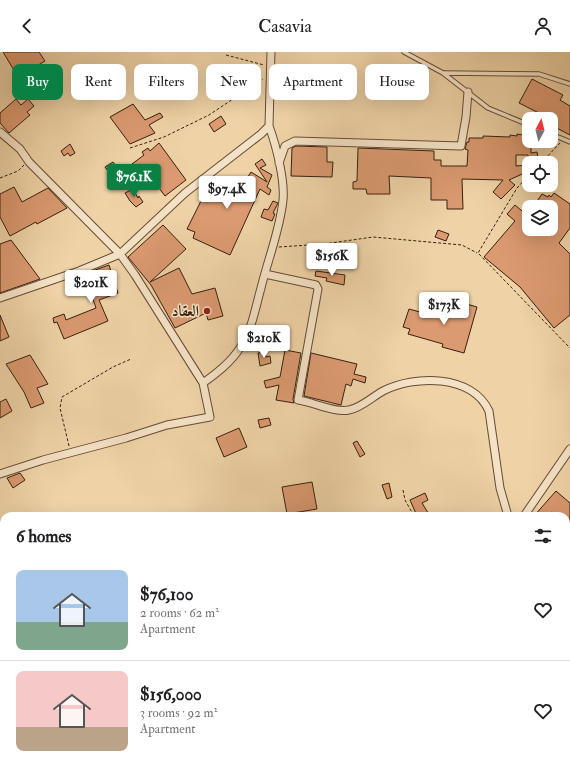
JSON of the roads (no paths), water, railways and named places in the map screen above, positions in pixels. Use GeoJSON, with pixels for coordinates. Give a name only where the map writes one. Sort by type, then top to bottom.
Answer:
{"type":"FeatureCollection","features":[{"type":"Feature","properties":{"kind":"street"},"geometry":{"type":"LineString","coordinates":[[203,383],[228,363],[241,347],[251,324],[273,248],[283,200],[283,186],[274,140],[269,126],[271,52]]}},
{"type":"Feature","properties":{"kind":"street"},"geometry":{"type":"LineString","coordinates":[[279,165],[285,146],[295,141],[461,146],[463,124],[466,117],[468,92]]}},
{"type":"Feature","properties":{"kind":"street"},"geometry":{"type":"LineString","coordinates":[[0,298],[79,271],[120,254],[185,193],[231,159],[269,126]]}},
{"type":"Feature","properties":{"kind":"street"},"geometry":{"type":"LineString","coordinates":[[0,132],[20,149],[29,162],[120,254],[173,334],[203,383],[210,417],[167,425],[126,438],[70,452],[0,474]]}},
{"type":"Feature","properties":{"kind":"street"},"geometry":{"type":"LineString","coordinates":[[265,274],[316,285],[318,289],[298,400],[346,411],[362,405],[382,391],[411,381],[447,382],[460,386],[480,399],[487,406],[489,411],[500,488],[507,512]]}},
{"type":"Feature","properties":{"kind":"street"},"geometry":{"type":"LineString","coordinates":[[527,512],[570,449]]}},
{"type":"Feature","properties":{"kind":"lane"},"geometry":{"type":"LineString","coordinates":[[404,52],[443,73],[488,108],[522,122]]}},
{"type":"Feature","properties":{"kind":"lane"},"geometry":{"type":"LineString","coordinates":[[443,73],[539,74],[570,84]]}},
{"type":"Feature","properties":{"kind":"lane"},"geometry":{"type":"LineString","coordinates":[[558,138],[570,142]]}},
{"type":"Feature","properties":{"kind":"place","name":"العقاد"},"geometry":{"type":"Point","coordinates":[207,311]}}]}
